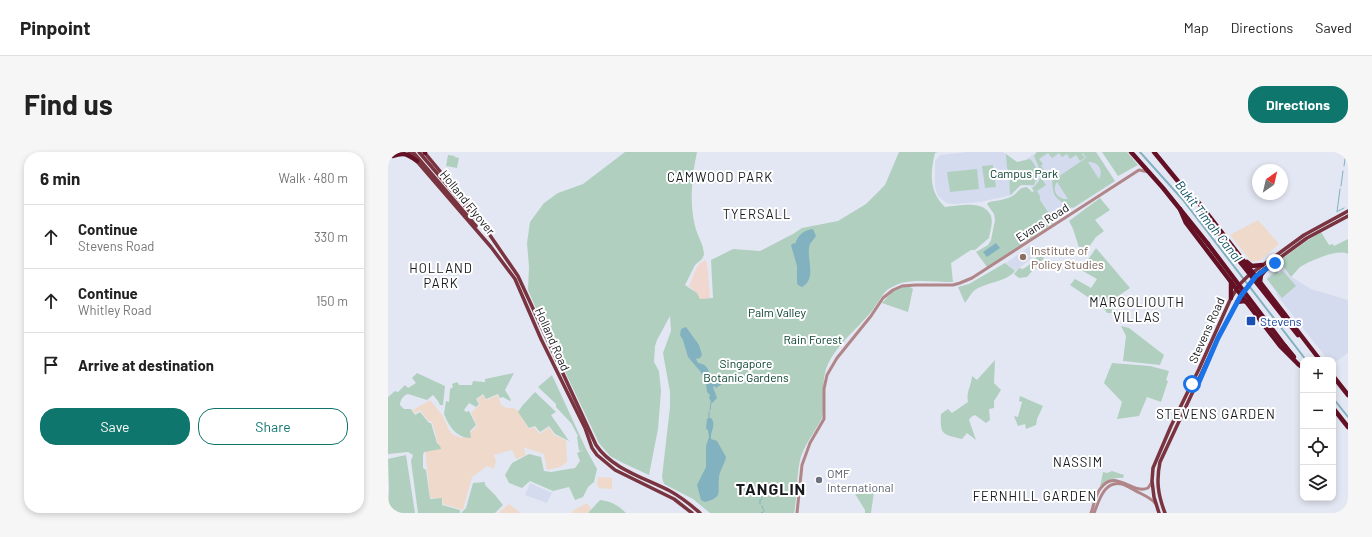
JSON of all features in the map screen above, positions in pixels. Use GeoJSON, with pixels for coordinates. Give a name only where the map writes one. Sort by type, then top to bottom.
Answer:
{"type":"FeatureCollection","features":[{"type":"Feature","properties":{"kind":"highway"},"geometry":{"type":"LineString","coordinates":[[390,156],[398,152]]}},
{"type":"Feature","properties":{"kind":"highway"},"geometry":{"type":"LineString","coordinates":[[1131,152],[1208,244],[1300,364]]}},
{"type":"Feature","properties":{"kind":"highway"},"geometry":{"type":"LineString","coordinates":[[1154,152],[1298,335],[1317,357]]}},
{"type":"Feature","properties":{"kind":"highway"},"geometry":{"type":"LineString","coordinates":[[390,156],[404,153],[417,160]]}},
{"type":"Feature","properties":{"kind":"highway"},"geometry":{"type":"LineString","coordinates":[[1193,200],[1198,202],[1318,357]]}},
{"type":"Feature","properties":{"kind":"highway"},"geometry":{"type":"LineString","coordinates":[[1180,209],[1186,223],[1280,346],[1300,366]]}},
{"type":"Feature","properties":{"kind":"highway"},"geometry":{"type":"LineString","coordinates":[[1240,256],[1252,266],[1262,265]]}},
{"type":"Feature","properties":{"kind":"highway"},"geometry":{"type":"LineString","coordinates":[[1260,282],[1261,275],[1266,269]]}},
{"type":"Feature","properties":{"kind":"highway"},"geometry":{"type":"LineString","coordinates":[[1230,280],[1231,298]]}},
{"type":"Feature","properties":{"kind":"highway"},"geometry":{"type":"LineString","coordinates":[[1237,302],[1247,302]]}},
{"type":"Feature","properties":{"kind":"highway"},"geometry":{"type":"LineString","coordinates":[[1336,380],[1348,395]]}},
{"type":"Feature","properties":{"kind":"highway"},"geometry":{"type":"LineString","coordinates":[[1336,412],[1348,427]]}},
{"type":"Feature","properties":{"kind":"highway"},"geometry":{"type":"LineString","coordinates":[[1342,419],[1348,422]]}},
{"type":"Feature","properties":{"kind":"main road","name":"Holland Road"},"geometry":{"type":"LineString","coordinates":[[409,152],[491,247],[515,279],[585,428],[592,448],[602,461],[615,470],[674,499],[692,513]]}},
{"type":"Feature","properties":{"kind":"main road","name":"Holland Flyover"},"geometry":{"type":"LineString","coordinates":[[413,152],[488,234]]}},
{"type":"Feature","properties":{"kind":"main road","name":"Holland Flyover"},"geometry":{"type":"LineString","coordinates":[[419,152],[468,213],[491,247]]}},
{"type":"Feature","properties":{"kind":"main road","name":"Holland Road"},"geometry":{"type":"LineString","coordinates":[[425,152],[470,207],[514,268],[596,445],[605,457],[676,494],[700,513]]}},
{"type":"Feature","properties":{"kind":"main road"},"geometry":{"type":"LineString","coordinates":[[1255,274],[1262,265],[1310,231],[1348,211]]}},
{"type":"Feature","properties":{"kind":"main road"},"geometry":{"type":"LineString","coordinates":[[1255,274],[1266,269],[1307,238],[1348,216]]}},
{"type":"Feature","properties":{"kind":"main road","name":"Stevens Road"},"geometry":{"type":"LineString","coordinates":[[1159,513],[1156,505],[1152,481],[1153,468],[1157,457],[1231,298],[1240,283],[1248,276],[1255,274]]}},
{"type":"Feature","properties":{"kind":"main road","name":"Stevens Road"},"geometry":{"type":"LineString","coordinates":[[1165,513],[1158,495],[1157,486],[1157,476],[1160,462],[1199,382],[1218,338],[1237,302],[1252,281],[1255,274]]}},
{"type":"Feature","properties":{"kind":"main road"},"geometry":{"type":"LineString","coordinates":[[528,307],[530,302]]}},
{"type":"Feature","properties":{"kind":"main road"},"geometry":{"type":"LineString","coordinates":[[1192,384],[1196,385],[1199,382]]}},
{"type":"Feature","properties":{"kind":"main road"},"geometry":{"type":"LineString","coordinates":[[570,398],[573,395]]}},
{"type":"Feature","properties":{"kind":"street"},"geometry":{"type":"LineString","coordinates":[[1139,161],[1139,170],[1148,172]]}},
{"type":"Feature","properties":{"kind":"street","name":"Evans Road"},"geometry":{"type":"LineString","coordinates":[[797,513],[802,465],[810,443],[824,418],[825,384],[829,372],[837,358],[871,316],[881,300],[898,288],[908,285],[953,285],[972,278],[999,262],[1118,182],[1139,170]]}},
{"type":"Feature","properties":{"kind":"street"},"geometry":{"type":"LineString","coordinates":[[1093,513],[1099,491],[1106,484],[1118,480],[1139,490],[1143,490],[1148,488],[1152,481]]}},
{"type":"Feature","properties":{"kind":"street"},"geometry":{"type":"LineString","coordinates":[[1093,513],[1104,491],[1113,485],[1120,484],[1125,485],[1149,498],[1156,505]]}},
{"type":"Feature","properties":{"kind":"shaded area"},"geometry":{"type":"Polygon","coordinates":[[[968,152],[1003,152],[1017,162],[1025,160],[1037,152],[1096,152],[1115,181],[1054,220],[1030,186],[1021,185],[1012,195],[980,202],[953,204],[946,203],[938,196],[935,187],[935,161],[940,155],[968,152]]]}},
{"type":"Feature","properties":{"kind":"shaded area"},"geometry":{"type":"Polygon","coordinates":[[[1258,220],[1279,244],[1261,260],[1253,262],[1230,235],[1258,220]]]}},
{"type":"Feature","properties":{"kind":"shaded area","name":"Institute of Policy Studies"},"geometry":{"type":"Polygon","coordinates":[[[1033,244],[1040,252],[1015,271],[1006,263],[1033,244]]]}},
{"type":"Feature","properties":{"kind":"shaded area"},"geometry":{"type":"Polygon","coordinates":[[[705,260],[707,262],[710,298],[700,299],[697,293],[689,286],[696,269],[700,263],[705,260]]]}},
{"type":"Feature","properties":{"kind":"shaded area"},"geometry":{"type":"Polygon","coordinates":[[[1280,264],[1290,276],[1311,289],[1348,300],[1348,353],[1336,362],[1336,357],[1326,357],[1276,294],[1277,293],[1266,278],[1280,264]]]}},
{"type":"Feature","properties":{"kind":"shaded area"},"geometry":{"type":"Polygon","coordinates":[[[483,395],[486,400],[498,395],[501,405],[517,410],[529,429],[534,427],[540,434],[549,427],[554,435],[566,440],[567,462],[560,467],[547,470],[544,454],[523,447],[526,455],[516,459],[512,450],[494,455],[496,461],[494,469],[487,466],[472,477],[463,510],[443,504],[442,498],[430,498],[425,448],[438,444],[432,421],[429,422],[420,410],[415,414],[413,410],[430,400],[443,416],[449,430],[453,435],[461,438],[477,426],[471,413],[480,404],[477,399],[483,395]]]}},
{"type":"Feature","properties":{"kind":"shaded area"},"geometry":{"type":"Polygon","coordinates":[[[598,477],[612,478],[612,489],[599,488],[597,485],[598,477]]]}},
{"type":"Feature","properties":{"kind":"shaded area"},"geometry":{"type":"Polygon","coordinates":[[[530,483],[552,493],[547,503],[525,495],[530,483]]]}},
{"type":"Feature","properties":{"kind":"shaded area"},"geometry":{"type":"Polygon","coordinates":[[[587,503],[591,509],[588,513],[573,513],[572,511],[587,503]]]}},
{"type":"Feature","properties":{"kind":"shaded area"},"geometry":{"type":"Polygon","coordinates":[[[509,504],[521,513],[498,513],[509,504]]]}},
{"type":"Feature","properties":{"kind":"green space"},"geometry":{"type":"Polygon","coordinates":[[[625,152],[697,152],[693,179],[692,207],[695,226],[704,255],[695,265],[685,285],[697,293],[700,299],[713,298],[711,260],[733,249],[760,251],[802,228],[838,221],[866,204],[885,185],[899,152],[938,152],[935,153],[932,168],[932,182],[936,195],[945,207],[976,205],[986,210],[990,214],[992,223],[989,238],[975,250],[971,250],[951,263],[953,282],[913,281],[901,283],[890,288],[871,312],[834,353],[826,369],[822,418],[806,445],[800,460],[794,513],[710,513],[693,499],[664,484],[662,477],[670,407],[670,392],[663,353],[671,331],[670,316],[655,346],[654,362],[659,371],[661,391],[658,429],[649,475],[610,456],[599,443],[550,340],[528,290],[529,267],[527,243],[530,222],[544,203],[558,193],[583,184],[625,152]]]}},
{"type":"Feature","properties":{"kind":"green space"},"geometry":{"type":"Polygon","coordinates":[[[1037,152],[1096,152],[1115,181],[1073,208],[1072,207],[1064,212],[1062,208],[1066,205],[1055,195],[1052,181],[1086,158],[1083,153],[1082,154],[1085,158],[1080,161],[1076,155],[1070,159],[1067,154],[1062,157],[1059,153],[1052,158],[1048,153],[1039,159],[1043,164],[1041,166],[1047,175],[1042,179],[1046,185],[1037,191],[1040,196],[1040,200],[1055,222],[987,267],[976,252],[988,245],[991,240],[995,220],[994,214],[987,204],[989,202],[1002,200],[1014,195],[1023,188],[1027,187],[1032,192],[1034,191],[1032,188],[1039,181],[1040,173],[1034,156],[1037,152]],[[1088,162],[1099,179],[1101,172],[1099,167],[1095,163],[1088,162]],[[1057,182],[1055,185],[1056,194],[1061,198],[1068,199],[1057,182]]]}},
{"type":"Feature","properties":{"kind":"green space"},"geometry":{"type":"Polygon","coordinates":[[[1102,152],[1127,152],[1138,165],[1118,176],[1102,152]]]}},
{"type":"Feature","properties":{"kind":"green space","name":"Campus Park"},"geometry":{"type":"Polygon","coordinates":[[[1006,154],[1017,162],[1030,159],[1035,165],[1037,171],[1037,178],[1034,185],[1021,185],[1010,195],[1009,171],[1007,168],[1006,154]]]}},
{"type":"Feature","properties":{"kind":"green space"},"geometry":{"type":"Polygon","coordinates":[[[448,155],[455,156],[454,160],[455,157],[459,158],[457,168],[446,166],[448,155]]]}},
{"type":"Feature","properties":{"kind":"green space"},"geometry":{"type":"Polygon","coordinates":[[[993,165],[996,187],[985,188],[982,166],[993,165]]]}},
{"type":"Feature","properties":{"kind":"green space"},"geometry":{"type":"Polygon","coordinates":[[[977,169],[979,189],[950,192],[947,172],[977,169]]]}},
{"type":"Feature","properties":{"kind":"green space"},"geometry":{"type":"Polygon","coordinates":[[[1100,198],[1110,210],[1095,220],[1104,231],[1096,237],[1082,257],[1069,221],[1100,198]]]}},
{"type":"Feature","properties":{"kind":"green space"},"geometry":{"type":"Polygon","coordinates":[[[1321,232],[1329,245],[1333,244],[1334,246],[1348,239],[1348,254],[1331,254],[1317,259],[1300,267],[1291,277],[1279,261],[1321,232]]]}},
{"type":"Feature","properties":{"kind":"green space"},"geometry":{"type":"Polygon","coordinates":[[[1096,248],[1130,288],[1111,301],[1112,313],[1107,313],[1104,308],[1070,285],[1075,279],[1091,288],[1097,279],[1081,270],[1096,248]]]}},
{"type":"Feature","properties":{"kind":"green space"},"geometry":{"type":"Polygon","coordinates":[[[1040,254],[1044,258],[1027,277],[1019,278],[1014,274],[1019,268],[1023,269],[1029,265],[1040,254]]]}},
{"type":"Feature","properties":{"kind":"green space"},"geometry":{"type":"Polygon","coordinates":[[[1005,263],[1015,271],[1002,280],[985,285],[975,290],[965,303],[958,287],[969,284],[1005,263]]]}},
{"type":"Feature","properties":{"kind":"green space"},"geometry":{"type":"Polygon","coordinates":[[[1277,271],[1279,274],[1283,271],[1296,286],[1282,298],[1267,279],[1277,271]]]}},
{"type":"Feature","properties":{"kind":"green space"},"geometry":{"type":"Polygon","coordinates":[[[903,286],[909,286],[913,289],[908,312],[882,303],[893,291],[903,286]]]}},
{"type":"Feature","properties":{"kind":"green space"},"geometry":{"type":"Polygon","coordinates":[[[1121,326],[1129,328],[1164,355],[1160,365],[1123,361],[1126,336],[1121,326]]]}},
{"type":"Feature","properties":{"kind":"green space"},"geometry":{"type":"Polygon","coordinates":[[[995,360],[994,383],[1001,390],[994,401],[994,408],[989,409],[990,420],[986,423],[975,415],[971,417],[969,420],[976,440],[967,433],[962,439],[946,434],[942,430],[941,426],[941,414],[948,409],[952,413],[968,402],[972,376],[977,380],[995,360]]]}},
{"type":"Feature","properties":{"kind":"green space"},"geometry":{"type":"Polygon","coordinates":[[[1112,363],[1150,366],[1169,371],[1166,380],[1168,381],[1161,402],[1147,397],[1139,416],[1117,419],[1122,402],[1104,383],[1112,363]]]}},
{"type":"Feature","properties":{"kind":"green space"},"geometry":{"type":"Polygon","coordinates":[[[417,373],[445,386],[443,405],[440,405],[433,395],[427,400],[408,394],[402,398],[400,405],[404,409],[411,409],[415,415],[420,412],[429,423],[431,423],[437,443],[441,449],[424,452],[423,455],[423,468],[426,470],[430,499],[442,498],[442,505],[460,510],[460,513],[418,513],[411,461],[413,455],[408,452],[388,454],[388,397],[395,391],[398,392],[405,385],[408,388],[416,383],[412,378],[417,373]]]}},
{"type":"Feature","properties":{"kind":"green space"},"geometry":{"type":"Polygon","coordinates":[[[514,373],[505,390],[511,400],[510,401],[503,397],[500,398],[498,394],[486,399],[483,394],[476,399],[479,404],[476,407],[469,403],[464,410],[466,412],[469,411],[476,425],[470,431],[471,438],[457,434],[448,423],[444,414],[446,401],[449,402],[450,389],[453,387],[452,384],[457,382],[459,385],[472,385],[473,381],[485,382],[485,379],[514,373]]]}},
{"type":"Feature","properties":{"kind":"green space"},"geometry":{"type":"Polygon","coordinates":[[[552,375],[586,449],[597,469],[594,482],[588,487],[583,497],[575,500],[569,487],[553,491],[530,481],[522,488],[509,483],[505,475],[512,463],[529,454],[541,457],[544,471],[551,472],[575,468],[580,461],[577,453],[583,450],[579,451],[578,436],[571,423],[556,407],[556,404],[538,387],[552,375]]]}},
{"type":"Feature","properties":{"kind":"green space"},"geometry":{"type":"Polygon","coordinates":[[[535,392],[556,412],[551,415],[569,441],[555,434],[549,426],[540,432],[535,426],[529,428],[518,412],[535,392]]]}},
{"type":"Feature","properties":{"kind":"green space"},"geometry":{"type":"Polygon","coordinates":[[[1020,396],[1043,406],[1036,425],[1026,429],[1025,424],[1018,426],[1014,416],[1018,417],[1022,402],[1019,401],[1020,396]]]}},
{"type":"Feature","properties":{"kind":"green space"},"geometry":{"type":"Polygon","coordinates":[[[406,455],[415,513],[388,513],[388,459],[406,455]]]}},
{"type":"Feature","properties":{"kind":"green space"},"geometry":{"type":"Polygon","coordinates":[[[1112,471],[1124,475],[1123,478],[1110,480],[1100,487],[1103,472],[1107,473],[1112,471]]]}},
{"type":"Feature","properties":{"kind":"green space"},"geometry":{"type":"Polygon","coordinates":[[[485,482],[485,485],[503,505],[495,513],[461,513],[466,508],[473,483],[485,482]]]}},
{"type":"Feature","properties":{"kind":"green space"},"geometry":{"type":"Polygon","coordinates":[[[862,484],[863,491],[874,492],[871,513],[865,513],[865,510],[852,489],[862,484]]]}},
{"type":"Feature","properties":{"kind":"green space"},"geometry":{"type":"Polygon","coordinates":[[[600,500],[608,501],[614,504],[626,513],[588,513],[600,500]]]}},
{"type":"Feature","properties":{"kind":"water"},"geometry":{"type":"Polygon","coordinates":[[[813,229],[816,236],[810,244],[809,249],[810,273],[807,283],[802,287],[797,283],[797,266],[791,245],[794,243],[795,244],[798,238],[807,230],[813,229]]]}},
{"type":"Feature","properties":{"kind":"water"},"geometry":{"type":"Polygon","coordinates":[[[996,243],[1000,248],[987,257],[983,252],[996,243]]]}},
{"type":"Feature","properties":{"kind":"water"},"geometry":{"type":"Polygon","coordinates":[[[686,327],[699,345],[702,355],[700,358],[696,359],[698,363],[706,366],[713,378],[722,384],[716,388],[714,386],[713,387],[717,398],[712,403],[709,398],[710,395],[707,392],[706,383],[700,371],[688,357],[680,335],[681,329],[686,327]]]}},
{"type":"Feature","properties":{"kind":"water"},"geometry":{"type":"Polygon","coordinates":[[[709,418],[713,421],[711,439],[717,441],[726,457],[719,475],[719,490],[717,496],[705,502],[701,500],[697,485],[706,467],[706,446],[709,437],[708,430],[706,429],[707,419],[709,418]]]}},
{"type":"Feature","properties":{"kind":"waterway","name":"Bukit Timah Canal"},"geometry":{"type":"LineString","coordinates":[[1140,152],[1183,200],[1304,357]]}},
{"type":"Feature","properties":{"kind":"waterway"},"geometry":{"type":"LineString","coordinates":[[1344,166],[1346,152]]}},
{"type":"Feature","properties":{"kind":"waterway"},"geometry":{"type":"LineString","coordinates":[[1341,186],[1343,171]]}},
{"type":"Feature","properties":{"kind":"waterway"},"geometry":{"type":"LineString","coordinates":[[1337,212],[1340,189]]}},
{"type":"Feature","properties":{"kind":"waterway"},"geometry":{"type":"LineString","coordinates":[[1338,211],[1344,208]]}},
{"type":"Feature","properties":{"kind":"waterway"},"geometry":{"type":"LineString","coordinates":[[710,410],[711,402]]}},
{"type":"Feature","properties":{"kind":"waterway","name":"Bukit Timah Canal"},"geometry":{"type":"LineString","coordinates":[[1336,402],[1348,417]]}},
{"type":"Feature","properties":{"kind":"waterway"},"geometry":{"type":"LineString","coordinates":[[709,412],[709,419]]}},
{"type":"Feature","properties":{"kind":"waterway"},"geometry":{"type":"LineString","coordinates":[[758,490],[763,494],[762,495]]}},
{"type":"Feature","properties":{"kind":"place","name":"Institute of Policy Studies"},"geometry":{"type":"Point","coordinates":[1023,257]}},
{"type":"Feature","properties":{"kind":"place","name":"Stevens"},"geometry":{"type":"Point","coordinates":[1251,321]}},
{"type":"Feature","properties":{"kind":"place","name":"OMF International"},"geometry":{"type":"Point","coordinates":[819,480]}},
{"type":"Feature","properties":{"kind":"district","name":"CAMWOOD PARK"},"geometry":{"type":"Point","coordinates":[720,177]}},
{"type":"Feature","properties":{"kind":"district","name":"TYERSALL"},"geometry":{"type":"Point","coordinates":[757,214]}},
{"type":"Feature","properties":{"kind":"district","name":"HOLLAND PARK"},"geometry":{"type":"Point","coordinates":[441,276]}},
{"type":"Feature","properties":{"kind":"district","name":"MARGOLIOUTH VILLAS"},"geometry":{"type":"Point","coordinates":[1137,310]}},
{"type":"Feature","properties":{"kind":"district","name":"STEVENS GARDEN"},"geometry":{"type":"Point","coordinates":[1216,414]}},
{"type":"Feature","properties":{"kind":"district","name":"NASSIM"},"geometry":{"type":"Point","coordinates":[1078,462]}},
{"type":"Feature","properties":{"kind":"district","name":"TANGLIN"},"geometry":{"type":"Point","coordinates":[771,488]}},
{"type":"Feature","properties":{"kind":"district","name":"FERNHILL GARDEN"},"geometry":{"type":"Point","coordinates":[1035,496]}},
{"type":"Feature","properties":{"kind":"route"},"geometry":{"type":"LineString","coordinates":[[1192,384],[1196,385],[1199,382],[1218,338],[1240,297],[1256,276],[1275,263]]}},
{"type":"Feature","properties":{"kind":"park label","name":"Palm Valley"},"geometry":{"type":"Point","coordinates":[777,312]}},
{"type":"Feature","properties":{"kind":"park label","name":"Rain Forest"},"geometry":{"type":"Point","coordinates":[813,339]}},
{"type":"Feature","properties":{"kind":"park label","name":"Singapore Botanic Gardens"},"geometry":{"type":"Point","coordinates":[746,370]}}]}
